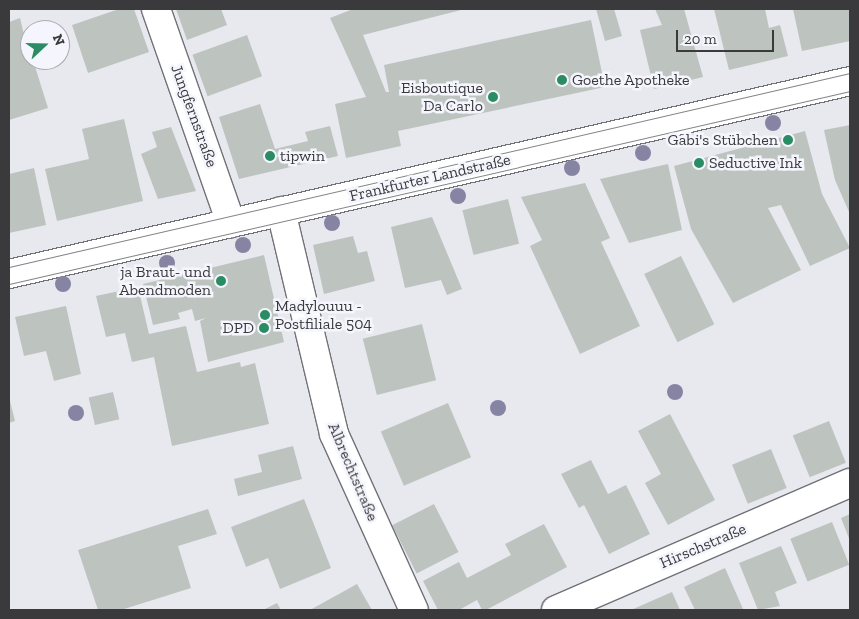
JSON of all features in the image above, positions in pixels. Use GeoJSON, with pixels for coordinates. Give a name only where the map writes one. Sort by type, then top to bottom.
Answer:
{"type":"FeatureCollection","features":[{"type":"Feature","properties":{"kind":"street","name":"Jungfernstraße"},"geometry":{"type":"LineString","coordinates":[[156,9],[231,223]]}},
{"type":"Feature","properties":{"kind":"street","name":"Frankfurter Landstraße"},"geometry":{"type":"LineString","coordinates":[[9,274],[850,81]]}},
{"type":"Feature","properties":{"kind":"street","name":"Albrechtstraße"},"geometry":{"type":"LineString","coordinates":[[281,211],[334,434],[414,610]]}},
{"type":"Feature","properties":{"kind":"street","name":"Hirschstraße"},"geometry":{"type":"LineString","coordinates":[[556,610],[850,483]]}},
{"type":"Feature","properties":{"kind":"building"},"geometry":{"type":"Polygon","coordinates":[[[119,9],[134,9],[149,52],[88,73],[72,25],[119,9]]]}},
{"type":"Feature","properties":{"kind":"building"},"geometry":{"type":"Polygon","coordinates":[[[176,9],[221,9],[227,25],[187,40],[176,9]]]}},
{"type":"Feature","properties":{"kind":"building"},"geometry":{"type":"Polygon","coordinates":[[[353,9],[465,9],[363,35],[386,92],[389,92],[384,65],[591,20],[605,87],[398,131],[401,146],[346,158],[335,104],[366,97],[330,18],[353,9]]]}},
{"type":"Feature","properties":{"kind":"building"},"geometry":{"type":"Polygon","coordinates":[[[596,9],[614,9],[622,36],[605,41],[596,9]]]}},
{"type":"Feature","properties":{"kind":"building"},"geometry":{"type":"Polygon","coordinates":[[[655,9],[684,9],[703,77],[654,89],[640,30],[662,25],[655,9]]]}},
{"type":"Feature","properties":{"kind":"building"},"geometry":{"type":"Polygon","coordinates":[[[714,9],[765,9],[769,28],[780,25],[788,56],[729,70],[714,9]]]}},
{"type":"Feature","properties":{"kind":"building"},"geometry":{"type":"Polygon","coordinates":[[[793,9],[850,9],[850,41],[802,51],[793,9]]]}},
{"type":"Feature","properties":{"kind":"building"},"geometry":{"type":"Polygon","coordinates":[[[20,18],[20,70],[36,70],[48,108],[9,120],[9,22],[20,18]]]}},
{"type":"Feature","properties":{"kind":"building"},"geometry":{"type":"Polygon","coordinates":[[[247,35],[262,76],[208,96],[192,55],[247,35]]]}},
{"type":"Feature","properties":{"kind":"building"},"geometry":{"type":"Polygon","coordinates":[[[260,104],[275,149],[308,141],[305,132],[330,126],[338,156],[239,179],[219,117],[260,104]]]}},
{"type":"Feature","properties":{"kind":"building"},"geometry":{"type":"Polygon","coordinates":[[[124,119],[143,201],[57,221],[45,169],[89,159],[82,129],[124,119]]]}},
{"type":"Feature","properties":{"kind":"building"},"geometry":{"type":"Polygon","coordinates":[[[850,125],[850,214],[835,180],[824,130],[850,125]]]}},
{"type":"Feature","properties":{"kind":"building"},"geometry":{"type":"Polygon","coordinates":[[[171,127],[196,191],[158,199],[141,154],[157,147],[152,132],[171,127]]]}},
{"type":"Feature","properties":{"kind":"building"},"geometry":{"type":"Polygon","coordinates":[[[805,131],[822,194],[850,248],[810,266],[781,205],[768,208],[801,270],[733,303],[691,229],[674,166],[805,131]]]}},
{"type":"Feature","properties":{"kind":"building"},"geometry":{"type":"Polygon","coordinates":[[[668,164],[682,230],[629,243],[600,179],[668,164]]]}},
{"type":"Feature","properties":{"kind":"building"},"geometry":{"type":"Polygon","coordinates":[[[34,168],[46,225],[9,233],[9,174],[34,168]]]}},
{"type":"Feature","properties":{"kind":"building"},"geometry":{"type":"Polygon","coordinates":[[[585,183],[610,238],[601,242],[640,326],[580,354],[530,246],[542,240],[521,197],[585,183]]]}},
{"type":"Feature","properties":{"kind":"building"},"geometry":{"type":"Polygon","coordinates":[[[508,199],[519,244],[474,255],[462,210],[508,199]]]}},
{"type":"Feature","properties":{"kind":"building"},"geometry":{"type":"Polygon","coordinates":[[[432,217],[462,289],[447,295],[441,280],[405,288],[391,227],[432,217]]]}},
{"type":"Feature","properties":{"kind":"building"},"geometry":{"type":"Polygon","coordinates":[[[353,236],[358,253],[367,251],[375,281],[324,294],[313,245],[353,236]]]}},
{"type":"Feature","properties":{"kind":"building"},"geometry":{"type":"Polygon","coordinates":[[[264,255],[284,342],[208,362],[200,321],[206,318],[195,321],[192,309],[178,313],[180,319],[153,325],[143,284],[264,255]]]}},
{"type":"Feature","properties":{"kind":"building"},"geometry":{"type":"Polygon","coordinates":[[[681,256],[714,324],[677,342],[644,274],[681,256]]]}},
{"type":"Feature","properties":{"kind":"building"},"geometry":{"type":"Polygon","coordinates":[[[138,287],[149,334],[186,326],[197,372],[240,362],[241,367],[255,363],[269,424],[172,446],[154,357],[132,362],[125,333],[106,337],[96,296],[138,287]]]}},
{"type":"Feature","properties":{"kind":"building"},"geometry":{"type":"Polygon","coordinates":[[[66,306],[81,374],[54,381],[46,351],[24,356],[15,317],[66,306]]]}},
{"type":"Feature","properties":{"kind":"building"},"geometry":{"type":"Polygon","coordinates":[[[422,324],[436,380],[377,395],[363,339],[422,324]]]}},
{"type":"Feature","properties":{"kind":"building"},"geometry":{"type":"Polygon","coordinates":[[[113,392],[119,419],[95,425],[89,398],[113,392]]]}},
{"type":"Feature","properties":{"kind":"building"},"geometry":{"type":"Polygon","coordinates":[[[9,397],[15,421],[9,423],[9,397]]]}},
{"type":"Feature","properties":{"kind":"building"},"geometry":{"type":"Polygon","coordinates":[[[448,403],[471,457],[404,486],[381,432],[448,403]]]}},
{"type":"Feature","properties":{"kind":"building"},"geometry":{"type":"Polygon","coordinates":[[[670,414],[715,500],[668,525],[645,483],[661,474],[638,431],[670,414]]]}},
{"type":"Feature","properties":{"kind":"building"},"geometry":{"type":"Polygon","coordinates":[[[829,421],[846,463],[810,477],[793,436],[829,421]]]}},
{"type":"Feature","properties":{"kind":"building"},"geometry":{"type":"Polygon","coordinates":[[[293,446],[302,479],[238,496],[234,479],[262,472],[258,455],[293,446]]]}},
{"type":"Feature","properties":{"kind":"building"},"geometry":{"type":"Polygon","coordinates":[[[771,449],[787,488],[748,504],[732,465],[771,449]]]}},
{"type":"Feature","properties":{"kind":"building"},"geometry":{"type":"Polygon","coordinates":[[[591,460],[608,494],[626,485],[650,534],[609,554],[584,505],[579,508],[561,474],[591,460]]]}},
{"type":"Feature","properties":{"kind":"building"},"geometry":{"type":"Polygon","coordinates":[[[304,499],[331,568],[280,589],[268,558],[246,567],[231,527],[304,499]]]}},
{"type":"Feature","properties":{"kind":"building"},"geometry":{"type":"Polygon","coordinates":[[[434,504],[459,552],[417,573],[392,525],[434,504]]]}},
{"type":"Feature","properties":{"kind":"building"},"geometry":{"type":"Polygon","coordinates":[[[208,509],[217,534],[178,546],[191,588],[121,610],[98,610],[78,550],[208,509]]]}},
{"type":"Feature","properties":{"kind":"building"},"geometry":{"type":"Polygon","coordinates":[[[850,514],[850,541],[841,518],[850,514]]]}},
{"type":"Feature","properties":{"kind":"building"},"geometry":{"type":"Polygon","coordinates":[[[832,522],[849,565],[808,582],[790,539],[832,522]]]}},
{"type":"Feature","properties":{"kind":"building"},"geometry":{"type":"Polygon","coordinates":[[[544,524],[567,567],[486,610],[482,610],[477,600],[459,610],[438,610],[423,581],[459,562],[467,578],[511,555],[505,544],[544,524]]]}},
{"type":"Feature","properties":{"kind":"building"},"geometry":{"type":"Polygon","coordinates":[[[781,546],[797,583],[775,592],[780,606],[758,610],[739,563],[781,546]]]}},
{"type":"Feature","properties":{"kind":"building"},"geometry":{"type":"Polygon","coordinates":[[[725,568],[743,609],[695,610],[684,587],[725,568]]]}},
{"type":"Feature","properties":{"kind":"building"},"geometry":{"type":"Polygon","coordinates":[[[357,584],[372,610],[310,610],[357,584]]]}},
{"type":"Feature","properties":{"kind":"building"},"geometry":{"type":"Polygon","coordinates":[[[672,592],[680,610],[631,610],[672,592]]]}},
{"type":"Feature","properties":{"kind":"building"},"geometry":{"type":"Polygon","coordinates":[[[277,603],[281,610],[263,610],[277,603]]]}},
{"type":"Feature","properties":{"kind":"tram line"},"geometry":{"type":"LineString","coordinates":[[9,267],[850,73]]}},
{"type":"Feature","properties":{"kind":"tram line"},"geometry":{"type":"LineString","coordinates":[[9,284],[850,91]]}},
{"type":"Feature","properties":{"kind":"place","name":"Goethe Apotheke"},"geometry":{"type":"Point","coordinates":[562,80]}},
{"type":"Feature","properties":{"kind":"place","name":"Eisboutique Da Carlo"},"geometry":{"type":"Point","coordinates":[493,97]}},
{"type":"Feature","properties":{"kind":"place","name":"Gabi's Stübchen"},"geometry":{"type":"Point","coordinates":[788,140]}},
{"type":"Feature","properties":{"kind":"place","name":"tipwin"},"geometry":{"type":"Point","coordinates":[270,156]}},
{"type":"Feature","properties":{"kind":"place","name":"Seductive Ink"},"geometry":{"type":"Point","coordinates":[699,163]}},
{"type":"Feature","properties":{"kind":"place","name":"ja Braut- und Abendmoden"},"geometry":{"type":"Point","coordinates":[221,281]}},
{"type":"Feature","properties":{"kind":"place","name":"Madylouuu - Postfiliale 504"},"geometry":{"type":"Point","coordinates":[265,315]}},
{"type":"Feature","properties":{"kind":"place","name":"DPD"},"geometry":{"type":"Point","coordinates":[264,328]}}]}
